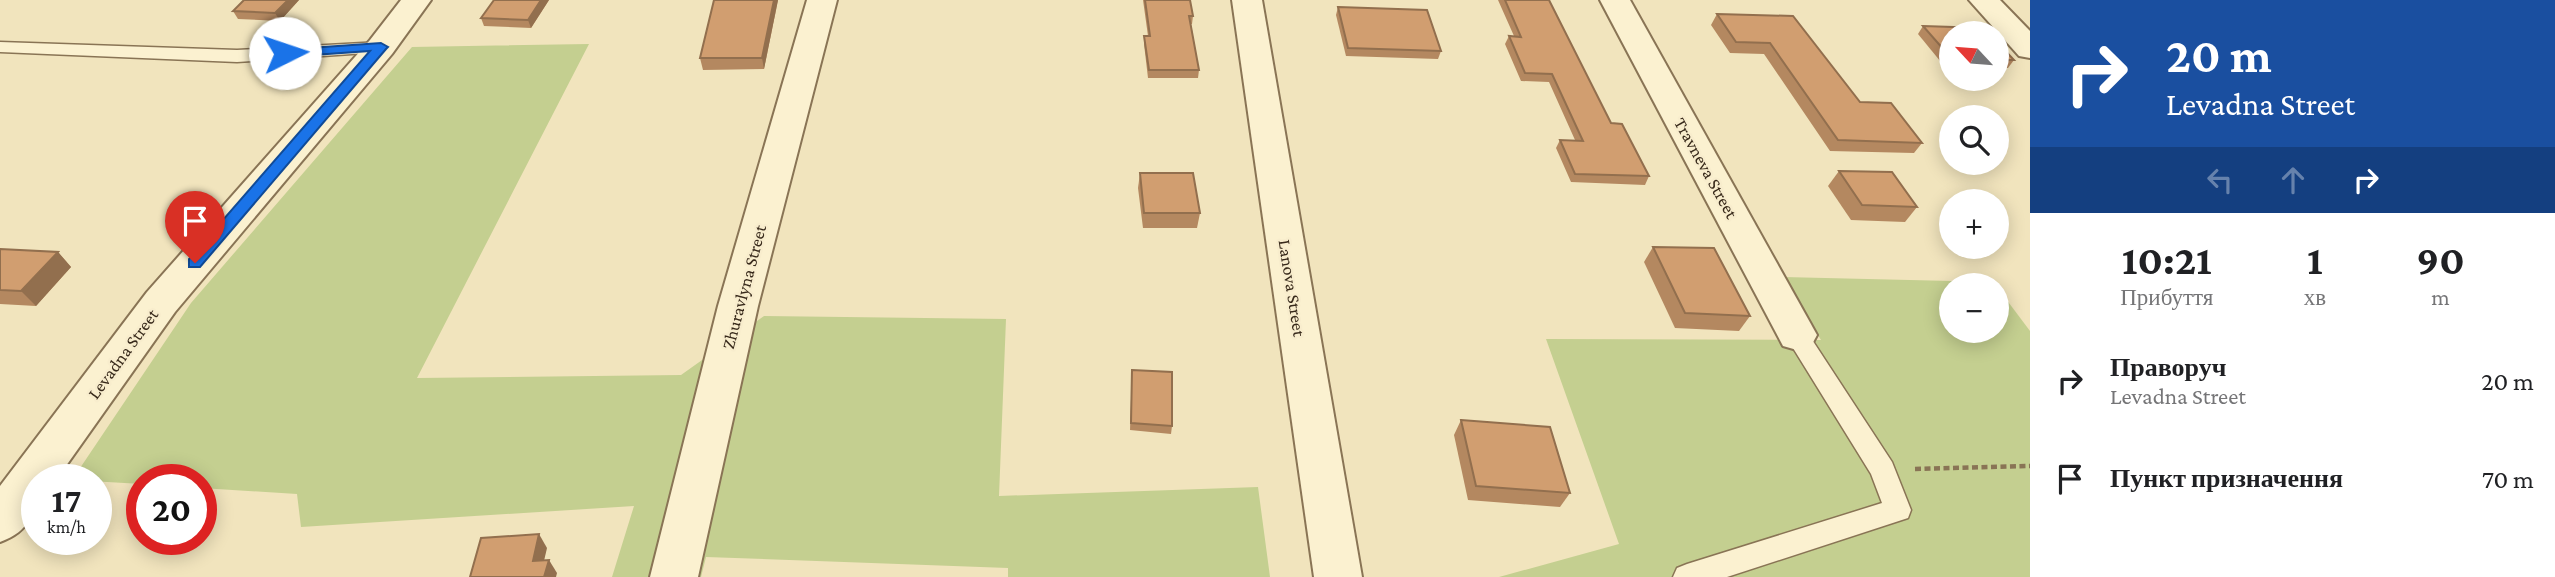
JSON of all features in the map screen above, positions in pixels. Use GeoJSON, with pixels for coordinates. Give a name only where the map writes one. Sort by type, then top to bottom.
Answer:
{"type":"FeatureCollection","features":[{"type":"Feature","properties":{"kind":"street","name":"Levadna Street"},"geometry":{"type":"LineString","coordinates":[[0,522],[161,302],[381,47],[416,0]]}},
{"type":"Feature","properties":{"kind":"street","name":"Zhuravlyna Street"},"geometry":{"type":"LineString","coordinates":[[674,577],[738,306],[822,0]]}},
{"type":"Feature","properties":{"kind":"street","name":"Lanova Street"},"geometry":{"type":"LineString","coordinates":[[1247,0],[1338,577]]}},
{"type":"Feature","properties":{"kind":"street","name":"Travneva Street"},"geometry":{"type":"LineString","coordinates":[[1615,0],[1797,335]]}},
{"type":"Feature","properties":{"kind":"street"},"geometry":{"type":"LineString","coordinates":[[1984,0],[2030,49]]}},
{"type":"Feature","properties":{"kind":"lane"},"geometry":{"type":"LineString","coordinates":[[0,47],[237,56],[381,47]]}},
{"type":"Feature","properties":{"kind":"lane"},"geometry":{"type":"LineString","coordinates":[[1687,577],[1898,510],[1883,470],[1797,335]]}},
{"type":"Feature","properties":{"kind":"path"},"geometry":{"type":"LineString","coordinates":[[1883,470],[2030,466]]}},
{"type":"Feature","properties":{"kind":"green space"},"geometry":{"type":"Polygon","coordinates":[[[589,44],[417,378],[681,375],[764,316],[1006,319],[999,496],[1258,487],[1270,577],[1008,577],[1008,568],[706,557],[701,577],[612,577],[634,506],[301,527],[297,494],[217,489],[217,464],[126,464],[126,483],[112,482],[112,464],[83,464],[191,303],[412,47],[589,44]]]}},
{"type":"Feature","properties":{"kind":"green space"},"geometry":{"type":"Polygon","coordinates":[[[1783,277],[1939,281],[1939,343],[2009,343],[2009,303],[2030,331],[2030,577],[1499,577],[1619,544],[1546,339],[1821,340],[1783,277]]]}},
{"type":"Feature","properties":{"kind":"building"},"geometry":{"type":"Polygon","coordinates":[[[244,0],[288,0],[275,13],[233,11],[244,0]]]}},
{"type":"Feature","properties":{"kind":"building"},"geometry":{"type":"Polygon","coordinates":[[[494,0],[541,0],[528,20],[481,18],[494,0]]]}},
{"type":"Feature","properties":{"kind":"building"},"geometry":{"type":"Polygon","coordinates":[[[714,0],[774,0],[762,58],[700,58],[714,0]]]}},
{"type":"Feature","properties":{"kind":"building"},"geometry":{"type":"Polygon","coordinates":[[[1145,0],[1190,0],[1193,16],[1189,16],[1199,70],[1149,70],[1144,36],[1150,36],[1145,0]]]}},
{"type":"Feature","properties":{"kind":"building"},"geometry":{"type":"Polygon","coordinates":[[[1505,0],[1549,0],[1611,123],[1622,124],[1649,176],[1575,174],[1560,140],[1583,141],[1552,74],[1525,73],[1509,36],[1521,37],[1505,0]]]}},
{"type":"Feature","properties":{"kind":"building"},"geometry":{"type":"Polygon","coordinates":[[[1338,7],[1427,10],[1441,51],[1348,48],[1338,7]]]}},
{"type":"Feature","properties":{"kind":"building"},"geometry":{"type":"Polygon","coordinates":[[[1717,14],[1793,16],[1860,102],[1891,103],[1922,143],[1838,140],[1770,43],[1736,42],[1717,14]]]}},
{"type":"Feature","properties":{"kind":"building"},"geometry":{"type":"Polygon","coordinates":[[[1923,26],[1939,27],[1939,44],[1923,26]]]}},
{"type":"Feature","properties":{"kind":"building"},"geometry":{"type":"Polygon","coordinates":[[[1839,171],[1892,172],[1917,207],[1862,205],[1839,171]]]}},
{"type":"Feature","properties":{"kind":"building"},"geometry":{"type":"Polygon","coordinates":[[[1140,173],[1193,173],[1200,213],[1144,213],[1140,173]]]}},
{"type":"Feature","properties":{"kind":"building"},"geometry":{"type":"Polygon","coordinates":[[[1653,247],[1714,248],[1750,316],[1685,313],[1653,247]]]}},
{"type":"Feature","properties":{"kind":"building"},"geometry":{"type":"Polygon","coordinates":[[[0,249],[58,252],[21,291],[0,290],[0,249]]]}},
{"type":"Feature","properties":{"kind":"building"},"geometry":{"type":"Polygon","coordinates":[[[1132,370],[1172,372],[1172,426],[1131,423],[1132,370]]]}},
{"type":"Feature","properties":{"kind":"building"},"geometry":{"type":"Polygon","coordinates":[[[1461,420],[1550,427],[1570,493],[1476,486],[1461,420]]]}},
{"type":"Feature","properties":{"kind":"building"},"geometry":{"type":"Polygon","coordinates":[[[539,534],[533,561],[549,560],[544,577],[470,577],[481,538],[539,534]]]}},
{"type":"Feature","properties":{"kind":"route"},"geometry":{"type":"LineString","coordinates":[[195,263],[381,47],[285,53]]}}]}
